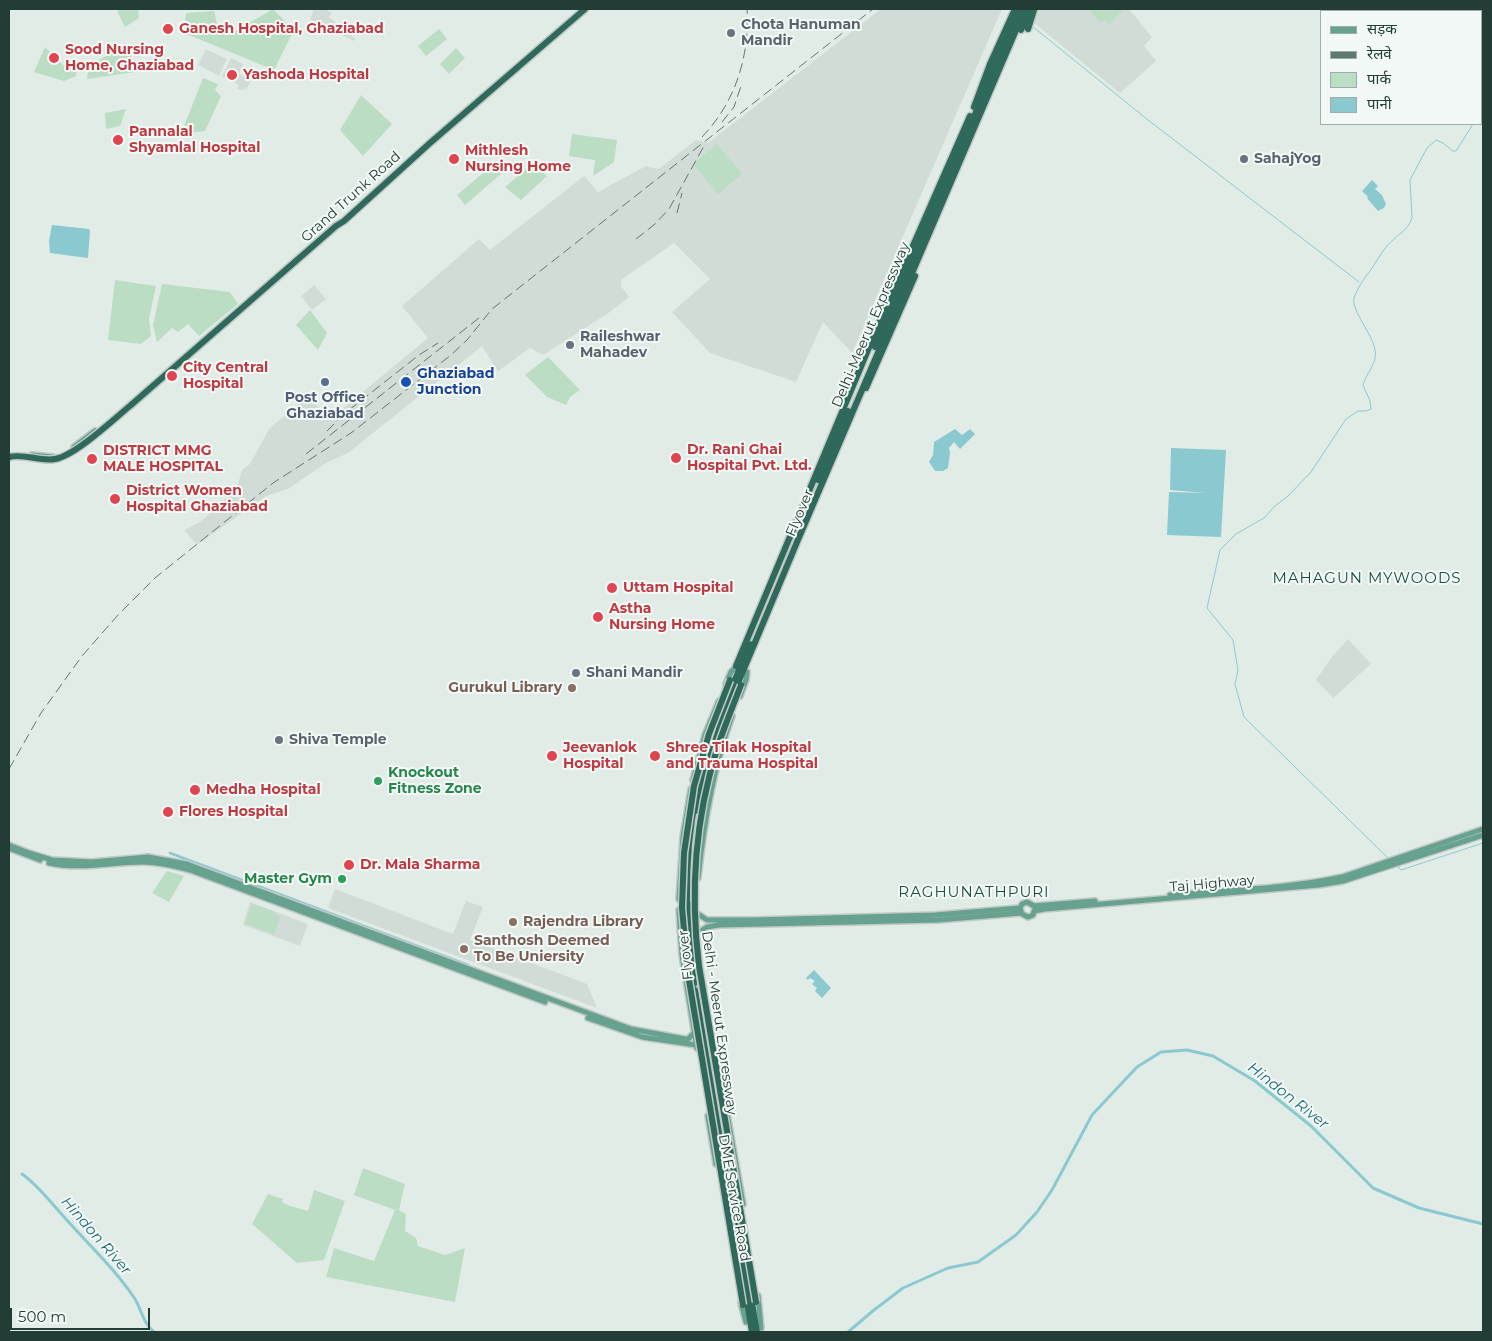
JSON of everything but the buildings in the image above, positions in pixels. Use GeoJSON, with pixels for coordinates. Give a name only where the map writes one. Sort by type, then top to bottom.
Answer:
{"type":"FeatureCollection","features":[{"type":"Feature","properties":{"kind":"highway","name":"Grand Trunk Road"},"geometry":{"type":"LineString","coordinates":[[132,404],[581,9]]}},
{"type":"Feature","properties":{"kind":"highway","name":"Grand Trunk Road"},"geometry":{"type":"LineString","coordinates":[[132,404],[585,9]]}},
{"type":"Feature","properties":{"kind":"highway"},"geometry":{"type":"LineString","coordinates":[[866,372],[887,303],[976,103],[992,59],[1015,9]]}},
{"type":"Feature","properties":{"kind":"highway","name":"Delhi-Meerut Expressway"},"geometry":{"type":"LineString","coordinates":[[876,350],[1021,9]]}},
{"type":"Feature","properties":{"kind":"highway"},"geometry":{"type":"LineString","coordinates":[[866,372],[899,314],[1030,9]]}},
{"type":"Feature","properties":{"kind":"highway"},"geometry":{"type":"LineString","coordinates":[[1028,29],[1030,9]]}},
{"type":"Feature","properties":{"kind":"highway","name":"Delhi-Meerut Expressway"},"geometry":{"type":"LineString","coordinates":[[746,652],[866,372],[1014,36],[1030,9]]}},
{"type":"Feature","properties":{"kind":"highway"},"geometry":{"type":"LineString","coordinates":[[887,303],[886,314],[876,339],[876,350],[882,347],[891,326],[899,314]]}},
{"type":"Feature","properties":{"kind":"highway","name":"Delhi-Meerut Expressway"},"geometry":{"type":"LineString","coordinates":[[758,635],[866,372]]}},
{"type":"Feature","properties":{"kind":"highway","name":"Flyover"},"geometry":{"type":"LineString","coordinates":[[748,1332],[688,974],[682,908],[684,852],[694,786],[709,734],[747,638],[748,628],[766,592],[853,386],[866,372]]}},
{"type":"Feature","properties":{"kind":"highway","name":"Flyover"},"geometry":{"type":"LineString","coordinates":[[760,1331],[699,966],[694,916],[696,856],[704,802],[716,751],[747,672],[866,390],[866,372]]}},
{"type":"Feature","properties":{"kind":"highway"},"geometry":{"type":"LineString","coordinates":[[9,457],[23,455],[54,460],[60,458],[88,440],[132,404]]}},
{"type":"Feature","properties":{"kind":"highway","name":"Delhi - Meerut Expressway"},"geometry":{"type":"LineString","coordinates":[[702,769],[758,635]]}},
{"type":"Feature","properties":{"kind":"highway","name":"Delhi - Meerut Expressway"},"geometry":{"type":"LineString","coordinates":[[746,652],[719,717],[702,769],[692,818],[687,884],[688,937],[699,986],[731,1214],[752,1332]]}},
{"type":"Feature","properties":{"kind":"highway","name":"Delhi - Meerut Expressway"},"geometry":{"type":"LineString","coordinates":[[731,1214],[760,1331]]}},
{"type":"Feature","properties":{"kind":"main road"},"geometry":{"type":"LineString","coordinates":[[9,457],[18,453],[50,459],[61,456],[132,404]]}},
{"type":"Feature","properties":{"kind":"main road","name":"DME Service Road"},"geometry":{"type":"LineString","coordinates":[[735,668],[730,672],[714,712],[702,769],[685,817],[680,872],[680,924],[694,1033],[731,1214],[741,1307],[746,1322]]}},
{"type":"Feature","properties":{"kind":"main road","name":"DME Service Road"},"geometry":{"type":"LineString","coordinates":[[747,672],[746,680],[714,773],[702,840],[698,883],[699,986],[744,1212],[759,1302],[760,1331]]}},
{"type":"Feature","properties":{"kind":"main road"},"geometry":{"type":"LineString","coordinates":[[702,769],[714,773]]}},
{"type":"Feature","properties":{"kind":"main road"},"geometry":{"type":"LineString","coordinates":[[1395,862],[1483,829]]}},
{"type":"Feature","properties":{"kind":"main road"},"geometry":{"type":"LineString","coordinates":[[1020,911],[1022,904],[1027,902],[1034,906],[1319,882],[1395,862],[1483,835]]}},
{"type":"Feature","properties":{"kind":"main road"},"geometry":{"type":"LineString","coordinates":[[9,846],[32,858],[63,865],[145,862],[190,870],[270,897],[643,1034],[688,1039],[694,1033]]}},
{"type":"Feature","properties":{"kind":"main road","name":"Taj Highway"},"geometry":{"type":"LineString","coordinates":[[1020,911],[1028,917],[1034,911],[1319,885],[1343,881],[1388,864]]}},
{"type":"Feature","properties":{"kind":"main road"},"geometry":{"type":"LineString","coordinates":[[270,897],[477,977],[643,1034],[696,1045]]}},
{"type":"Feature","properties":{"kind":"main road"},"geometry":{"type":"LineString","coordinates":[[698,914],[707,920],[719,923],[828,924],[938,920],[1020,911]]}},
{"type":"Feature","properties":{"kind":"main road"},"geometry":{"type":"LineString","coordinates":[[698,932],[719,923],[839,916],[935,915],[1020,911]]}},
{"type":"Feature","properties":{"kind":"main road"},"geometry":{"type":"LineString","coordinates":[[474,983],[477,977]]}},
{"type":"Feature","properties":{"kind":"main road"},"geometry":{"type":"LineString","coordinates":[[687,988],[699,986]]}},
{"type":"Feature","properties":{"kind":"main road"},"geometry":{"type":"LineString","coordinates":[[731,1214],[744,1212]]}},
{"type":"Feature","properties":{"kind":"shaded area"},"geometry":{"type":"Polygon","coordinates":[[[314,9],[326,9],[332,13],[329,17],[349,33],[355,39],[354,41],[310,19],[314,9]]]}},
{"type":"Feature","properties":{"kind":"shaded area"},"geometry":{"type":"Polygon","coordinates":[[[881,9],[1002,9],[852,353],[823,322],[796,382],[710,353],[672,312],[710,279],[674,243],[621,280],[621,286],[629,297],[610,312],[543,355],[530,348],[498,371],[482,346],[348,453],[326,463],[288,489],[266,496],[197,545],[184,530],[200,522],[220,505],[238,484],[242,470],[250,464],[269,429],[308,395],[329,420],[428,338],[402,306],[479,239],[490,250],[584,176],[598,192],[646,166],[660,168],[696,140],[708,143],[881,9]]]}},
{"type":"Feature","properties":{"kind":"shaded area"},"geometry":{"type":"Polygon","coordinates":[[[1038,9],[1129,9],[1152,37],[1144,46],[1156,61],[1120,93],[1033,22],[1038,9]]]}},
{"type":"Feature","properties":{"kind":"shaded area"},"geometry":{"type":"Polygon","coordinates":[[[206,49],[227,59],[219,76],[198,65],[206,49]]]}},
{"type":"Feature","properties":{"kind":"shaded area","name":"Yashoda Hospital"},"geometry":{"type":"Polygon","coordinates":[[[231,58],[243,64],[239,74],[251,80],[247,89],[237,89],[239,85],[222,76],[231,58]]]}},
{"type":"Feature","properties":{"kind":"shaded area"},"geometry":{"type":"Polygon","coordinates":[[[314,285],[326,299],[312,310],[301,296],[314,285]]]}},
{"type":"Feature","properties":{"kind":"shaded area"},"geometry":{"type":"Polygon","coordinates":[[[1348,639],[1371,664],[1333,698],[1316,680],[1332,657],[1348,639]]]}},
{"type":"Feature","properties":{"kind":"shaded area","name":"Santhosh Deemed To Be Uniersity"},"geometry":{"type":"Polygon","coordinates":[[[335,889],[453,934],[466,901],[483,907],[470,940],[587,984],[597,1008],[328,908],[335,889]]]}},
{"type":"Feature","properties":{"kind":"shaded area"},"geometry":{"type":"Polygon","coordinates":[[[250,902],[308,924],[300,946],[243,925],[250,902]]]}},
{"type":"Feature","properties":{"kind":"green space"},"geometry":{"type":"Polygon","coordinates":[[[121,9],[138,9],[139,18],[125,27],[117,11],[121,9]]]}},
{"type":"Feature","properties":{"kind":"green space"},"geometry":{"type":"Polygon","coordinates":[[[273,9],[294,30],[274,70],[184,33],[186,13],[214,11],[219,32],[225,35],[232,33],[273,9]]]}},
{"type":"Feature","properties":{"kind":"green space"},"geometry":{"type":"Polygon","coordinates":[[[1089,9],[1123,10],[1109,24],[1105,20],[1101,23],[1089,9]]]}},
{"type":"Feature","properties":{"kind":"green space"},"geometry":{"type":"Polygon","coordinates":[[[439,29],[447,39],[426,56],[418,46],[439,29]]]}},
{"type":"Feature","properties":{"kind":"green space"},"geometry":{"type":"Polygon","coordinates":[[[45,47],[65,67],[77,68],[76,76],[64,81],[34,72],[45,47]]]}},
{"type":"Feature","properties":{"kind":"green space"},"geometry":{"type":"Polygon","coordinates":[[[129,48],[135,72],[87,79],[89,66],[109,54],[129,48]]]}},
{"type":"Feature","properties":{"kind":"green space"},"geometry":{"type":"Polygon","coordinates":[[[456,48],[465,58],[449,74],[440,64],[456,48]]]}},
{"type":"Feature","properties":{"kind":"green space"},"geometry":{"type":"Polygon","coordinates":[[[203,78],[218,84],[215,90],[221,96],[205,131],[181,134],[203,78]]]}},
{"type":"Feature","properties":{"kind":"green space"},"geometry":{"type":"Polygon","coordinates":[[[361,95],[392,124],[363,156],[340,130],[361,95]]]}},
{"type":"Feature","properties":{"kind":"green space"},"geometry":{"type":"Polygon","coordinates":[[[126,109],[120,126],[106,129],[105,113],[126,109]]]}},
{"type":"Feature","properties":{"kind":"green space"},"geometry":{"type":"Polygon","coordinates":[[[572,134],[617,140],[614,162],[593,176],[595,160],[569,156],[572,134]]]}},
{"type":"Feature","properties":{"kind":"green space"},"geometry":{"type":"Polygon","coordinates":[[[717,144],[742,174],[718,194],[693,164],[717,144]]]}},
{"type":"Feature","properties":{"kind":"green space"},"geometry":{"type":"Polygon","coordinates":[[[501,158],[509,167],[465,205],[457,195],[501,158]]]}},
{"type":"Feature","properties":{"kind":"green space"},"geometry":{"type":"Polygon","coordinates":[[[533,163],[547,176],[521,200],[505,187],[533,163]]]}},
{"type":"Feature","properties":{"kind":"green space"},"geometry":{"type":"Polygon","coordinates":[[[115,280],[156,286],[149,319],[151,336],[141,344],[108,340],[115,280]]]}},
{"type":"Feature","properties":{"kind":"green space"},"geometry":{"type":"Polygon","coordinates":[[[162,284],[230,292],[238,304],[199,336],[188,324],[178,332],[172,328],[157,342],[153,325],[162,284]]]}},
{"type":"Feature","properties":{"kind":"green space"},"geometry":{"type":"Polygon","coordinates":[[[310,310],[327,333],[318,350],[296,325],[310,310]]]}},
{"type":"Feature","properties":{"kind":"green space"},"geometry":{"type":"Polygon","coordinates":[[[548,357],[580,390],[570,397],[566,405],[547,397],[525,375],[548,357]]]}},
{"type":"Feature","properties":{"kind":"green space"},"geometry":{"type":"Polygon","coordinates":[[[167,871],[184,876],[169,902],[152,893],[167,871]]]}},
{"type":"Feature","properties":{"kind":"green space"},"geometry":{"type":"Polygon","coordinates":[[[252,904],[276,912],[275,915],[280,917],[274,934],[245,924],[252,904]]]}},
{"type":"Feature","properties":{"kind":"green space"},"geometry":{"type":"Polygon","coordinates":[[[363,1168],[405,1184],[399,1210],[406,1214],[405,1231],[416,1238],[418,1246],[445,1255],[465,1248],[455,1302],[326,1277],[334,1248],[374,1261],[395,1210],[354,1195],[363,1168]]]}},
{"type":"Feature","properties":{"kind":"green space"},"geometry":{"type":"Polygon","coordinates":[[[314,1190],[345,1201],[324,1260],[297,1263],[252,1224],[268,1194],[283,1199],[282,1202],[290,1206],[308,1211],[314,1190]]]}},
{"type":"Feature","properties":{"kind":"water"},"geometry":{"type":"Polygon","coordinates":[[[1372,180],[1378,186],[1375,189],[1382,195],[1386,204],[1384,208],[1378,211],[1362,191],[1372,180]]]}},
{"type":"Feature","properties":{"kind":"water"},"geometry":{"type":"Polygon","coordinates":[[[52,225],[89,229],[88,258],[50,253],[49,241],[52,225]]]}},
{"type":"Feature","properties":{"kind":"water"},"geometry":{"type":"Polygon","coordinates":[[[955,429],[962,435],[970,429],[975,434],[960,449],[954,442],[949,448],[948,468],[943,471],[935,471],[929,462],[933,455],[934,442],[955,429]]]}},
{"type":"Feature","properties":{"kind":"water"},"geometry":{"type":"Polygon","coordinates":[[[1171,448],[1226,450],[1221,537],[1167,535],[1169,492],[1206,493],[1170,490],[1171,448]]]}},
{"type":"Feature","properties":{"kind":"water"},"geometry":{"type":"Polygon","coordinates":[[[814,970],[831,988],[822,998],[815,991],[817,988],[812,984],[815,981],[806,978],[814,970]]]}},
{"type":"Feature","properties":{"kind":"waterway"},"geometry":{"type":"LineString","coordinates":[[1032,26],[1148,120],[1359,282]]}},
{"type":"Feature","properties":{"kind":"waterway"},"geometry":{"type":"LineString","coordinates":[[1389,859],[1244,717],[1235,684],[1238,670],[1233,640],[1207,608],[1220,550],[1236,534],[1264,518],[1288,496],[1311,472],[1346,419],[1358,411],[1371,409],[1370,401],[1363,385],[1375,359],[1375,350],[1356,309],[1354,298],[1357,290],[1390,242],[1410,223],[1412,218],[1410,180],[1427,148],[1436,140],[1456,151],[1472,125]]}},
{"type":"Feature","properties":{"kind":"waterway"},"geometry":{"type":"LineString","coordinates":[[1397,866],[1401,870],[1483,843]]}},
{"type":"Feature","properties":{"kind":"waterway"},"geometry":{"type":"LineString","coordinates":[[170,853],[468,965]]}},
{"type":"Feature","properties":{"kind":"waterway","name":"Hindon River"},"geometry":{"type":"LineString","coordinates":[[848,1332],[903,1288],[948,1268],[978,1262],[1016,1235],[1037,1212],[1052,1190],[1092,1115],[1137,1067],[1161,1052],[1187,1050],[1213,1056],[1255,1081],[1311,1126],[1373,1188],[1419,1208],[1483,1224]]}},
{"type":"Feature","properties":{"kind":"waterway","name":"Hindon River"},"geometry":{"type":"LineString","coordinates":[[22,1174],[39,1189],[119,1277],[135,1299],[145,1321],[154,1332]]}},
{"type":"Feature","properties":{"kind":"railway"},"geometry":{"type":"LineString","coordinates":[[702,137],[714,124],[732,94],[738,78],[746,44],[747,9]]}},
{"type":"Feature","properties":{"kind":"railway"},"geometry":{"type":"LineString","coordinates":[[9,769],[41,713],[82,656],[118,615],[155,578],[273,483],[351,433],[451,355],[467,340],[492,309],[873,9]]}},
{"type":"Feature","properties":{"kind":"railway"},"geometry":{"type":"LineString","coordinates":[[722,122],[734,107],[742,83]]}},
{"type":"Feature","properties":{"kind":"railway"},"geometry":{"type":"LineString","coordinates":[[636,239],[655,224],[669,209],[704,146]]}},
{"type":"Feature","properties":{"kind":"railway"},"geometry":{"type":"LineString","coordinates":[[677,213],[682,193]]}},
{"type":"Feature","properties":{"kind":"railway"},"geometry":{"type":"LineString","coordinates":[[306,454],[479,318]]}},
{"type":"Feature","properties":{"kind":"railway"},"geometry":{"type":"LineString","coordinates":[[327,431],[344,414],[419,355],[438,343]]}},
{"type":"Feature","properties":{"kind":"place","name":"Ganesh Hospital, Ghaziabad"},"geometry":{"type":"Point","coordinates":[168,29]}},
{"type":"Feature","properties":{"kind":"place","name":"Chota Hanuman Mandir"},"geometry":{"type":"Point","coordinates":[731,33]}},
{"type":"Feature","properties":{"kind":"place","name":"Sood Nursing Home, Ghaziabad"},"geometry":{"type":"Point","coordinates":[54,58]}},
{"type":"Feature","properties":{"kind":"place","name":"Yashoda Hospital"},"geometry":{"type":"Point","coordinates":[232,75]}},
{"type":"Feature","properties":{"kind":"place","name":"Pannalal Shyamlal Hospital"},"geometry":{"type":"Point","coordinates":[118,140]}},
{"type":"Feature","properties":{"kind":"place","name":"Mithlesh Nursing Home"},"geometry":{"type":"Point","coordinates":[454,159]}},
{"type":"Feature","properties":{"kind":"place","name":"SahajYog"},"geometry":{"type":"Point","coordinates":[1244,159]}},
{"type":"Feature","properties":{"kind":"place","name":"Raileshwar Mahadev"},"geometry":{"type":"Point","coordinates":[570,345]}},
{"type":"Feature","properties":{"kind":"place","name":"City Central Hospital"},"geometry":{"type":"Point","coordinates":[172,376]}},
{"type":"Feature","properties":{"kind":"place","name":"Post Office Ghaziabad"},"geometry":{"type":"Point","coordinates":[325,382]}},
{"type":"Feature","properties":{"kind":"place","name":"Ghaziabad Junction"},"geometry":{"type":"Point","coordinates":[406,382]}},
{"type":"Feature","properties":{"kind":"place","name":"Dr. Rani Ghai Hospital Pvt. Ltd."},"geometry":{"type":"Point","coordinates":[676,458]}},
{"type":"Feature","properties":{"kind":"place","name":"DISTRICT MMG MALE HOSPITAL"},"geometry":{"type":"Point","coordinates":[92,459]}},
{"type":"Feature","properties":{"kind":"place","name":"District Women Hospital Ghaziabad"},"geometry":{"type":"Point","coordinates":[115,499]}},
{"type":"Feature","properties":{"kind":"place","name":"Uttam Hospital"},"geometry":{"type":"Point","coordinates":[612,588]}},
{"type":"Feature","properties":{"kind":"place","name":"Astha Nursing Home"},"geometry":{"type":"Point","coordinates":[598,617]}},
{"type":"Feature","properties":{"kind":"place","name":"Shani Mandir"},"geometry":{"type":"Point","coordinates":[576,673]}},
{"type":"Feature","properties":{"kind":"place","name":"Gurukul Library"},"geometry":{"type":"Point","coordinates":[572,688]}},
{"type":"Feature","properties":{"kind":"place","name":"Shiva Temple"},"geometry":{"type":"Point","coordinates":[279,740]}},
{"type":"Feature","properties":{"kind":"place","name":"Jeevanlok Hospital"},"geometry":{"type":"Point","coordinates":[552,756]}},
{"type":"Feature","properties":{"kind":"place","name":"Shree Tilak Hospital and Trauma Hospital"},"geometry":{"type":"Point","coordinates":[655,756]}},
{"type":"Feature","properties":{"kind":"place","name":"Knockout Fitness Zone"},"geometry":{"type":"Point","coordinates":[378,781]}},
{"type":"Feature","properties":{"kind":"place","name":"Medha Hospital"},"geometry":{"type":"Point","coordinates":[195,790]}},
{"type":"Feature","properties":{"kind":"place","name":"Flores Hospital"},"geometry":{"type":"Point","coordinates":[168,812]}},
{"type":"Feature","properties":{"kind":"place","name":"Dr. Mala Sharma"},"geometry":{"type":"Point","coordinates":[349,865]}},
{"type":"Feature","properties":{"kind":"place","name":"Master Gym"},"geometry":{"type":"Point","coordinates":[342,879]}},
{"type":"Feature","properties":{"kind":"place","name":"Rajendra Library"},"geometry":{"type":"Point","coordinates":[513,922]}},
{"type":"Feature","properties":{"kind":"place","name":"Santhosh Deemed To Be Uniersity"},"geometry":{"type":"Point","coordinates":[464,949]}},
{"type":"Feature","properties":{"kind":"district","name":"MAHAGUN MYWOODS"},"geometry":{"type":"Point","coordinates":[1367,579]}},
{"type":"Feature","properties":{"kind":"district","name":"RAGHUNATHPURI"},"geometry":{"type":"Point","coordinates":[974,893]}}]}
